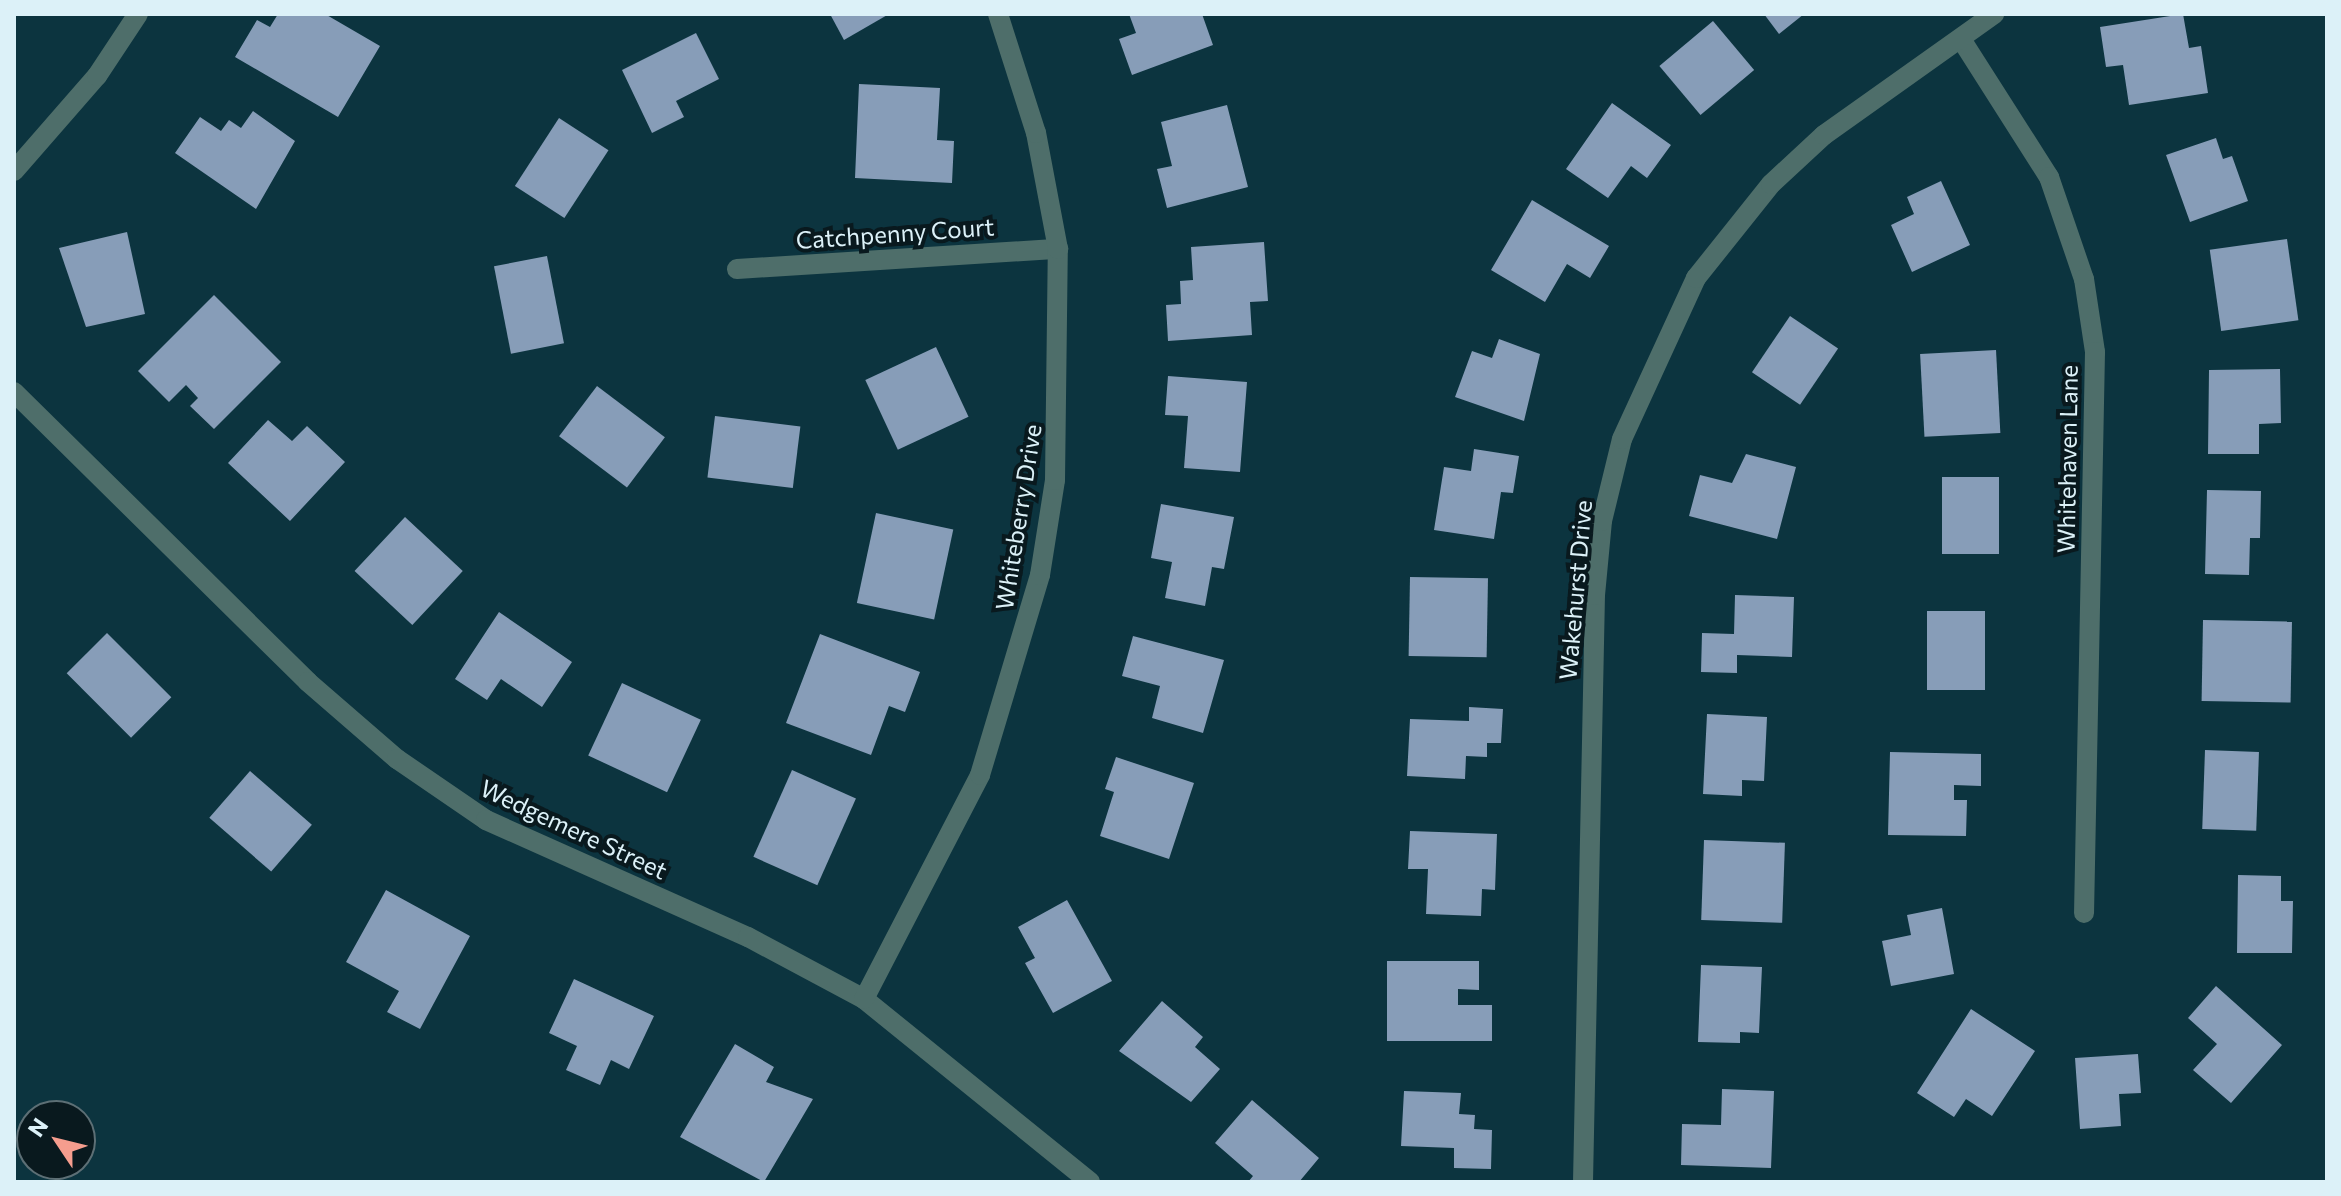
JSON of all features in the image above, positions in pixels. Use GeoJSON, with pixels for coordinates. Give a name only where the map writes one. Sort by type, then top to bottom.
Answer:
{"type":"FeatureCollection","features":[{"type":"Feature","properties":{"kind":"street"},"geometry":{"type":"LineString","coordinates":[[14,171],[97,76],[138,14]]}},
{"type":"Feature","properties":{"kind":"street","name":"Whiteberry Drive"},"geometry":{"type":"LineString","coordinates":[[864,999],[980,775],[1037,589],[1061,409],[1058,249],[1036,133],[998,14]]}},
{"type":"Feature","properties":{"kind":"street","name":"Wakehurst Drive"},"geometry":{"type":"LineString","coordinates":[[1583,1182],[1595,595],[1622,439],[1696,278],[1771,184],[1824,135],[1994,14]]}},
{"type":"Feature","properties":{"kind":"street","name":"Whitehaven Lane"},"geometry":{"type":"LineString","coordinates":[[1961,39],[2030,139],[2061,206],[2095,352],[2084,913]]}},
{"type":"Feature","properties":{"kind":"street","name":"Catchpenny Court"},"geometry":{"type":"LineString","coordinates":[[737,269],[1058,249]]}},
{"type":"Feature","properties":{"kind":"street","name":"Wedgemere Street"},"geometry":{"type":"LineString","coordinates":[[14,392],[318,692],[437,789],[486,820],[748,937],[864,999],[1090,1182]]}},
{"type":"Feature","properties":{"kind":"building"},"geometry":{"type":"Polygon","coordinates":[[[278,14],[325,14],[380,46],[338,117],[235,57],[257,20],[270,27],[278,14]]]}},
{"type":"Feature","properties":{"kind":"building"},"geometry":{"type":"Polygon","coordinates":[[[830,14],[889,14],[844,40],[830,14]]]}},
{"type":"Feature","properties":{"kind":"building"},"geometry":{"type":"Polygon","coordinates":[[[1129,14],[1202,14],[1213,45],[1132,75],[1119,39],[1136,33],[1129,14]]]}},
{"type":"Feature","properties":{"kind":"building"},"geometry":{"type":"Polygon","coordinates":[[[1764,14],[1804,14],[1779,34],[1764,14]]]}},
{"type":"Feature","properties":{"kind":"building"},"geometry":{"type":"Polygon","coordinates":[[[2183,14],[2189,48],[2201,46],[2208,93],[2129,105],[2123,65],[2106,67],[2100,27],[2183,14]]]}},
{"type":"Feature","properties":{"kind":"building"},"geometry":{"type":"Polygon","coordinates":[[[1713,21],[1754,70],[1701,115],[1659,66],[1713,21]]]}},
{"type":"Feature","properties":{"kind":"building"},"geometry":{"type":"Polygon","coordinates":[[[696,33],[719,79],[676,101],[684,117],[652,133],[622,70],[696,33]]]}},
{"type":"Feature","properties":{"kind":"building"},"geometry":{"type":"Polygon","coordinates":[[[859,84],[940,88],[937,140],[954,141],[952,183],[855,178],[859,84]]]}},
{"type":"Feature","properties":{"kind":"building"},"geometry":{"type":"Polygon","coordinates":[[[1612,103],[1671,145],[1647,178],[1631,166],[1608,198],[1566,169],[1612,103]]]}},
{"type":"Feature","properties":{"kind":"building"},"geometry":{"type":"Polygon","coordinates":[[[1227,105],[1248,187],[1167,208],[1157,169],[1172,166],[1161,122],[1227,105]]]}},
{"type":"Feature","properties":{"kind":"building"},"geometry":{"type":"Polygon","coordinates":[[[253,111],[295,141],[256,209],[175,153],[200,117],[221,131],[229,120],[241,128],[253,111]]]}},
{"type":"Feature","properties":{"kind":"building"},"geometry":{"type":"Polygon","coordinates":[[[559,118],[608,150],[564,218],[515,186],[559,118]]]}},
{"type":"Feature","properties":{"kind":"building"},"geometry":{"type":"Polygon","coordinates":[[[2216,138],[2223,159],[2232,156],[2248,201],[2190,222],[2166,155],[2216,138]]]}},
{"type":"Feature","properties":{"kind":"building"},"geometry":{"type":"Polygon","coordinates":[[[1941,181],[1970,245],[1912,272],[1891,225],[1914,214],[1907,197],[1941,181]]]}},
{"type":"Feature","properties":{"kind":"building"},"geometry":{"type":"Polygon","coordinates":[[[1532,200],[1609,246],[1590,278],[1567,264],[1545,302],[1491,270],[1532,200]]]}},
{"type":"Feature","properties":{"kind":"building"},"geometry":{"type":"Polygon","coordinates":[[[127,232],[145,314],[86,327],[59,248],[127,232]]]}},
{"type":"Feature","properties":{"kind":"building"},"geometry":{"type":"Polygon","coordinates":[[[2287,239],[2298,320],[2221,331],[2210,250],[2287,239]]]}},
{"type":"Feature","properties":{"kind":"building"},"geometry":{"type":"Polygon","coordinates":[[[1264,242],[1268,301],[1250,302],[1252,335],[1168,341],[1166,305],[1181,304],[1180,281],[1193,280],[1191,247],[1264,242]]]}},
{"type":"Feature","properties":{"kind":"building"},"geometry":{"type":"Polygon","coordinates":[[[547,256],[564,343],[511,354],[494,266],[547,256]]]}},
{"type":"Feature","properties":{"kind":"building"},"geometry":{"type":"Polygon","coordinates":[[[214,295],[281,362],[214,429],[190,406],[198,398],[186,385],[169,402],[138,371],[214,295]]]}},
{"type":"Feature","properties":{"kind":"building"},"geometry":{"type":"Polygon","coordinates":[[[1790,316],[1838,348],[1800,405],[1752,372],[1790,316]]]}},
{"type":"Feature","properties":{"kind":"building"},"geometry":{"type":"Polygon","coordinates":[[[1499,339],[1540,354],[1524,421],[1455,397],[1472,351],[1492,358],[1499,339]]]}},
{"type":"Feature","properties":{"kind":"building"},"geometry":{"type":"Polygon","coordinates":[[[936,347],[969,417],[898,450],[865,380],[936,347]]]}},
{"type":"Feature","properties":{"kind":"building"},"geometry":{"type":"Polygon","coordinates":[[[1996,350],[2000,433],[1924,437],[1920,354],[1996,350]]]}},
{"type":"Feature","properties":{"kind":"building"},"geometry":{"type":"Polygon","coordinates":[[[2280,369],[2281,423],[2259,424],[2259,454],[2208,454],[2209,370],[2280,369]]]}},
{"type":"Feature","properties":{"kind":"building"},"geometry":{"type":"Polygon","coordinates":[[[1168,376],[1247,382],[1240,472],[1184,468],[1188,416],[1165,415],[1168,376]]]}},
{"type":"Feature","properties":{"kind":"building"},"geometry":{"type":"Polygon","coordinates":[[[597,386],[665,437],[627,487],[559,436],[597,386]]]}},
{"type":"Feature","properties":{"kind":"building"},"geometry":{"type":"Polygon","coordinates":[[[715,416],[800,426],[793,488],[707,478],[715,416]]]}},
{"type":"Feature","properties":{"kind":"building"},"geometry":{"type":"Polygon","coordinates":[[[268,420],[292,441],[307,426],[345,462],[290,521],[228,463],[268,420]]]}},
{"type":"Feature","properties":{"kind":"building"},"geometry":{"type":"Polygon","coordinates":[[[1474,449],[1519,456],[1513,493],[1501,492],[1494,539],[1434,530],[1444,467],[1471,471],[1474,449]]]}},
{"type":"Feature","properties":{"kind":"building"},"geometry":{"type":"Polygon","coordinates":[[[1746,454],[1796,467],[1777,539],[1689,516],[1700,475],[1732,483],[1746,454]]]}},
{"type":"Feature","properties":{"kind":"building"},"geometry":{"type":"Polygon","coordinates":[[[1942,477],[1999,477],[1999,554],[1942,554],[1942,477]]]}},
{"type":"Feature","properties":{"kind":"building"},"geometry":{"type":"Polygon","coordinates":[[[2207,490],[2261,491],[2260,538],[2250,538],[2249,575],[2205,574],[2207,490]]]}},
{"type":"Feature","properties":{"kind":"building"},"geometry":{"type":"Polygon","coordinates":[[[1161,504],[1234,517],[1224,569],[1212,567],[1205,606],[1165,598],[1172,562],[1151,558],[1161,504]]]}},
{"type":"Feature","properties":{"kind":"building"},"geometry":{"type":"Polygon","coordinates":[[[876,513],[953,529],[934,619],[857,603],[876,513]]]}},
{"type":"Feature","properties":{"kind":"building"},"geometry":{"type":"Polygon","coordinates":[[[405,517],[463,571],[412,625],[355,571],[405,517]]]}},
{"type":"Feature","properties":{"kind":"building"},"geometry":{"type":"Polygon","coordinates":[[[1410,577],[1488,578],[1487,657],[1409,656],[1410,577]]]}},
{"type":"Feature","properties":{"kind":"building"},"geometry":{"type":"Polygon","coordinates":[[[1735,595],[1794,597],[1792,657],[1737,655],[1737,673],[1701,672],[1702,633],[1734,634],[1735,595]]]}},
{"type":"Feature","properties":{"kind":"building"},"geometry":{"type":"Polygon","coordinates":[[[1927,611],[1985,611],[1985,690],[1927,690],[1927,611]]]}},
{"type":"Feature","properties":{"kind":"building"},"geometry":{"type":"Polygon","coordinates":[[[499,612],[572,662],[542,707],[501,679],[487,700],[455,679],[499,612]]]}},
{"type":"Feature","properties":{"kind":"building"},"geometry":{"type":"Polygon","coordinates":[[[2203,620],[2292,622],[2291,703],[2202,701],[2203,620]]]}},
{"type":"Feature","properties":{"kind":"building"},"geometry":{"type":"Polygon","coordinates":[[[107,633],[171,697],[131,738],[67,673],[107,633]]]}},
{"type":"Feature","properties":{"kind":"building"},"geometry":{"type":"Polygon","coordinates":[[[820,634],[920,672],[905,712],[889,706],[871,755],[786,723],[820,634]]]}},
{"type":"Feature","properties":{"kind":"building"},"geometry":{"type":"Polygon","coordinates":[[[1133,636],[1224,660],[1203,733],[1152,718],[1160,686],[1122,676],[1133,636]]]}},
{"type":"Feature","properties":{"kind":"building"},"geometry":{"type":"Polygon","coordinates":[[[622,683],[701,720],[667,792],[588,756],[622,683]]]}},
{"type":"Feature","properties":{"kind":"building"},"geometry":{"type":"Polygon","coordinates":[[[1469,707],[1503,709],[1501,743],[1487,743],[1487,757],[1466,756],[1465,779],[1407,776],[1410,719],[1469,721],[1469,707]]]}},
{"type":"Feature","properties":{"kind":"building"},"geometry":{"type":"Polygon","coordinates":[[[1707,714],[1767,717],[1764,781],[1742,780],[1742,796],[1703,794],[1707,714]]]}},
{"type":"Feature","properties":{"kind":"building"},"geometry":{"type":"Polygon","coordinates":[[[2205,750],[2259,752],[2256,831],[2202,829],[2205,750]]]}},
{"type":"Feature","properties":{"kind":"building"},"geometry":{"type":"Polygon","coordinates":[[[1890,752],[1981,754],[1981,786],[1954,785],[1954,800],[1967,800],[1966,836],[1888,835],[1890,752]]]}},
{"type":"Feature","properties":{"kind":"building"},"geometry":{"type":"Polygon","coordinates":[[[1116,757],[1194,783],[1169,859],[1100,836],[1114,792],[1105,789],[1116,757]]]}},
{"type":"Feature","properties":{"kind":"building"},"geometry":{"type":"Polygon","coordinates":[[[792,770],[856,798],[817,885],[753,857],[792,770]]]}},
{"type":"Feature","properties":{"kind":"building"},"geometry":{"type":"Polygon","coordinates":[[[250,771],[312,825],[271,872],[209,818],[250,771]]]}},
{"type":"Feature","properties":{"kind":"building"},"geometry":{"type":"Polygon","coordinates":[[[1410,831],[1497,834],[1495,890],[1482,889],[1481,916],[1426,914],[1428,869],[1408,869],[1410,831]]]}},
{"type":"Feature","properties":{"kind":"building"},"geometry":{"type":"Polygon","coordinates":[[[1704,840],[1785,843],[1782,923],[1701,920],[1704,840]]]}},
{"type":"Feature","properties":{"kind":"building"},"geometry":{"type":"Polygon","coordinates":[[[2238,875],[2281,876],[2281,901],[2293,901],[2292,953],[2237,953],[2238,875]]]}},
{"type":"Feature","properties":{"kind":"building"},"geometry":{"type":"Polygon","coordinates":[[[386,890],[470,936],[420,1029],[387,1012],[399,991],[346,962],[386,890]]]}},
{"type":"Feature","properties":{"kind":"building"},"geometry":{"type":"Polygon","coordinates":[[[1067,900],[1112,981],[1053,1013],[1025,963],[1035,958],[1018,927],[1067,900]]]}},
{"type":"Feature","properties":{"kind":"building"},"geometry":{"type":"Polygon","coordinates":[[[1942,908],[1954,974],[1891,986],[1882,941],[1911,935],[1907,915],[1942,908]]]}},
{"type":"Feature","properties":{"kind":"building"},"geometry":{"type":"Polygon","coordinates":[[[1387,961],[1479,961],[1479,990],[1458,989],[1458,1005],[1492,1005],[1492,1041],[1387,1041],[1387,961]]]}},
{"type":"Feature","properties":{"kind":"building"},"geometry":{"type":"Polygon","coordinates":[[[1701,965],[1762,967],[1759,1033],[1740,1032],[1740,1043],[1698,1042],[1701,965]]]}},
{"type":"Feature","properties":{"kind":"building"},"geometry":{"type":"Polygon","coordinates":[[[574,979],[654,1016],[629,1069],[611,1060],[600,1085],[566,1070],[577,1046],[549,1033],[574,979]]]}},
{"type":"Feature","properties":{"kind":"building"},"geometry":{"type":"Polygon","coordinates":[[[2216,986],[2282,1045],[2231,1103],[2193,1070],[2217,1044],[2188,1018],[2216,986]]]}},
{"type":"Feature","properties":{"kind":"building"},"geometry":{"type":"Polygon","coordinates":[[[1162,1001],[1203,1037],[1195,1047],[1220,1069],[1191,1102],[1119,1051],[1162,1001]]]}},
{"type":"Feature","properties":{"kind":"building"},"geometry":{"type":"Polygon","coordinates":[[[1971,1009],[2035,1051],[1992,1116],[1966,1099],[1954,1117],[1917,1093],[1971,1009]]]}},
{"type":"Feature","properties":{"kind":"building"},"geometry":{"type":"Polygon","coordinates":[[[735,1044],[774,1067],[766,1082],[813,1099],[764,1182],[680,1137],[735,1044]]]}},
{"type":"Feature","properties":{"kind":"building"},"geometry":{"type":"Polygon","coordinates":[[[2138,1054],[2141,1093],[2119,1094],[2121,1126],[2080,1129],[2075,1058],[2138,1054]]]}},
{"type":"Feature","properties":{"kind":"building"},"geometry":{"type":"Polygon","coordinates":[[[1722,1089],[1774,1091],[1771,1168],[1681,1165],[1682,1124],[1721,1125],[1722,1089]]]}},
{"type":"Feature","properties":{"kind":"building"},"geometry":{"type":"Polygon","coordinates":[[[1404,1091],[1461,1093],[1459,1114],[1475,1115],[1474,1129],[1492,1130],[1491,1169],[1454,1168],[1454,1148],[1401,1146],[1404,1091]]]}},
{"type":"Feature","properties":{"kind":"building"},"geometry":{"type":"Polygon","coordinates":[[[1252,1100],[1319,1158],[1299,1182],[1248,1182],[1253,1176],[1215,1143],[1252,1100]]]}}]}
